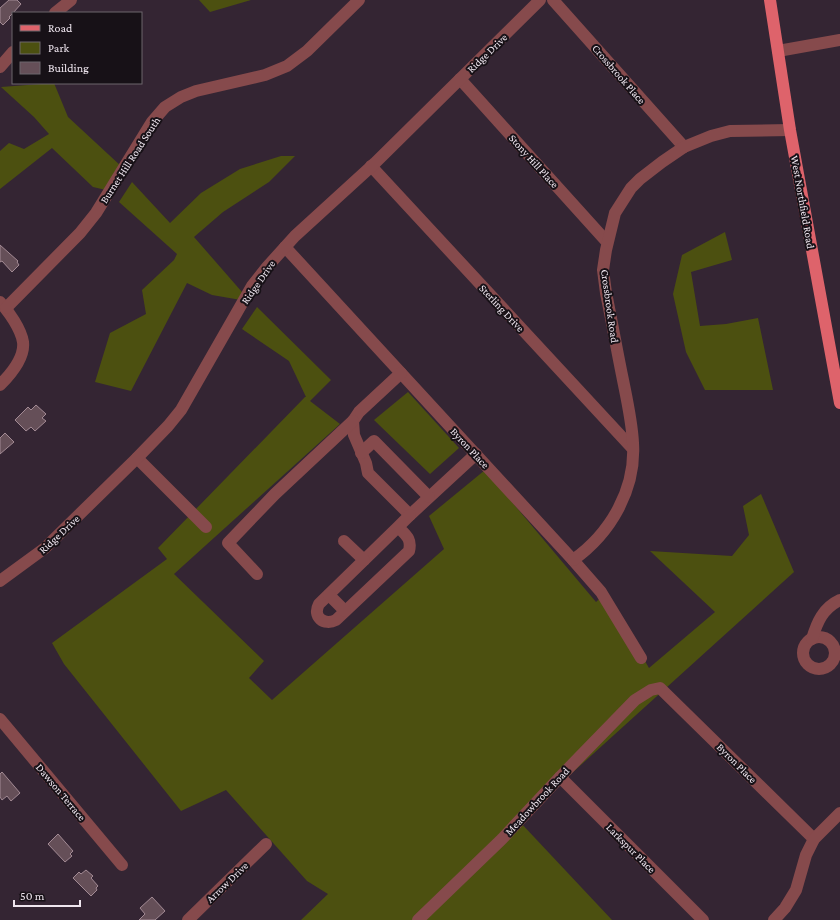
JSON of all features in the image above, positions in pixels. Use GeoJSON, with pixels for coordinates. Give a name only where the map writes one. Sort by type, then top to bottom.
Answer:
{"type":"FeatureCollection","features":[{"type":"Feature","properties":{"kind":"main road","name":"West Northfield Road"},"geometry":{"type":"LineString","coordinates":[[770,0],[790,130],[840,403]]}},
{"type":"Feature","properties":{"kind":"street"},"geometry":{"type":"LineString","coordinates":[[56,12],[71,0]]}},
{"type":"Feature","properties":{"kind":"street","name":"Burnet Hill Road South"},"geometry":{"type":"LineString","coordinates":[[3,305],[80,233],[96,213],[152,122],[165,107],[181,97],[196,91],[265,74],[287,66],[307,51],[359,0]]}},
{"type":"Feature","properties":{"kind":"street","name":"Ridge Drive"},"geometry":{"type":"LineString","coordinates":[[0,581],[45,548],[168,426],[181,410],[252,286],[295,236],[371,166],[540,0]]}},
{"type":"Feature","properties":{"kind":"street","name":"Crossbrook Place"},"geometry":{"type":"LineString","coordinates":[[553,0],[684,148]]}},
{"type":"Feature","properties":{"kind":"street"},"geometry":{"type":"LineString","coordinates":[[778,51],[840,40]]}},
{"type":"Feature","properties":{"kind":"street"},"geometry":{"type":"LineString","coordinates":[[0,67],[12,53]]}},
{"type":"Feature","properties":{"kind":"street","name":"Stony Hill Place"},"geometry":{"type":"LineString","coordinates":[[460,79],[607,242]]}},
{"type":"Feature","properties":{"kind":"street","name":"Crossbrook Road"},"geometry":{"type":"LineString","coordinates":[[573,560],[590,547],[600,536],[616,513],[628,487],[631,473],[633,450],[632,430],[603,270],[607,242],[615,213],[631,188],[662,162],[684,148],[730,131],[790,130]]}},
{"type":"Feature","properties":{"kind":"street","name":"Sterling Drive"},"geometry":{"type":"LineString","coordinates":[[371,166],[633,450]]}},
{"type":"Feature","properties":{"kind":"street","name":"Byron Place"},"geometry":{"type":"LineString","coordinates":[[285,247],[601,592],[641,658]]}},
{"type":"Feature","properties":{"kind":"street"},"geometry":{"type":"LineString","coordinates":[[0,385],[8,377],[20,359],[23,343],[16,324],[3,305]]}},
{"type":"Feature","properties":{"kind":"street"},"geometry":{"type":"LineString","coordinates":[[257,574],[228,543],[275,494],[353,421],[359,412],[401,373]]}},
{"type":"Feature","properties":{"kind":"street"},"geometry":{"type":"LineString","coordinates":[[353,421],[354,435],[366,463],[368,474],[410,516]]}},
{"type":"Feature","properties":{"kind":"street"},"geometry":{"type":"LineString","coordinates":[[361,453],[374,441],[429,497]]}},
{"type":"Feature","properties":{"kind":"street"},"geometry":{"type":"LineString","coordinates":[[398,527],[409,538],[409,551],[336,620],[332,622],[325,622],[319,618],[317,614],[318,607],[329,595],[364,560],[398,527],[410,516],[429,497],[476,454]]}},
{"type":"Feature","properties":{"kind":"street"},"geometry":{"type":"LineString","coordinates":[[137,458],[206,527]]}},
{"type":"Feature","properties":{"kind":"street"},"geometry":{"type":"LineString","coordinates":[[344,541],[364,560]]}},
{"type":"Feature","properties":{"kind":"street"},"geometry":{"type":"LineString","coordinates":[[329,595],[346,611]]}},
{"type":"Feature","properties":{"kind":"street"},"geometry":{"type":"LineString","coordinates":[[812,639],[817,623],[824,612],[832,604],[840,600]]}},
{"type":"Feature","properties":{"kind":"street","name":"Byron Place"},"geometry":{"type":"LineString","coordinates":[[660,688],[814,839]]}},
{"type":"Feature","properties":{"kind":"street","name":"Meadowbrook Road"},"geometry":{"type":"LineString","coordinates":[[418,920],[502,839],[635,700],[651,690],[660,688]]}},
{"type":"Feature","properties":{"kind":"street","name":"Dawson Terrace"},"geometry":{"type":"LineString","coordinates":[[0,719],[122,865]]}},
{"type":"Feature","properties":{"kind":"street","name":"Larkspur Place"},"geometry":{"type":"LineString","coordinates":[[560,777],[703,920]]}},
{"type":"Feature","properties":{"kind":"street"},"geometry":{"type":"LineString","coordinates":[[774,920],[785,908],[796,890],[806,855],[814,839],[840,813]]}},
{"type":"Feature","properties":{"kind":"street","name":"Arrow Drive"},"geometry":{"type":"LineString","coordinates":[[188,920],[266,844]]}},
{"type":"Feature","properties":{"kind":"green space"},"geometry":{"type":"Polygon","coordinates":[[[199,0],[251,0],[210,12],[199,0]]]}},
{"type":"Feature","properties":{"kind":"green space"},"geometry":{"type":"Polygon","coordinates":[[[54,84],[68,117],[122,167],[106,190],[93,187],[52,148],[0,189],[0,151],[9,143],[24,149],[49,134],[34,117],[1,87],[54,84]]]}},
{"type":"Feature","properties":{"kind":"green space"},"geometry":{"type":"Polygon","coordinates":[[[281,156],[295,156],[269,182],[223,212],[194,237],[242,292],[241,300],[212,295],[187,283],[131,391],[95,382],[110,333],[146,314],[142,290],[174,260],[177,254],[119,202],[132,182],[170,223],[201,193],[240,169],[281,156]]]}},
{"type":"Feature","properties":{"kind":"green space"},"geometry":{"type":"Polygon","coordinates":[[[725,232],[732,260],[691,272],[700,326],[726,324],[758,318],[773,390],[705,390],[686,352],[673,294],[682,255],[725,232]]]}},
{"type":"Feature","properties":{"kind":"green space"},"geometry":{"type":"Polygon","coordinates":[[[257,307],[331,380],[310,401],[340,424],[174,574],[264,661],[249,678],[272,700],[444,549],[429,516],[485,470],[596,602],[606,593],[649,668],[715,612],[650,551],[732,556],[749,535],[743,506],[761,494],[794,572],[519,821],[612,920],[301,920],[328,894],[307,881],[226,790],[181,811],[64,664],[52,643],[167,559],[158,548],[306,397],[289,361],[242,329],[257,307]]]}},
{"type":"Feature","properties":{"kind":"green space"},"geometry":{"type":"Polygon","coordinates":[[[408,392],[459,448],[430,474],[374,420],[408,392]]]}},
{"type":"Feature","properties":{"kind":"building"},"geometry":{"type":"Polygon","coordinates":[[[9,0],[17,0],[21,4],[12,12],[9,17],[10,18],[3,25],[0,22],[0,8],[9,0]]]}},
{"type":"Feature","properties":{"kind":"building"},"geometry":{"type":"Polygon","coordinates":[[[0,245],[18,261],[17,262],[19,265],[12,272],[2,261],[0,262],[0,245]]]}},
{"type":"Feature","properties":{"kind":"building"},"geometry":{"type":"Polygon","coordinates":[[[36,405],[46,414],[42,418],[46,421],[35,431],[31,427],[26,431],[15,420],[28,407],[31,410],[36,405]]]}},
{"type":"Feature","properties":{"kind":"building"},"geometry":{"type":"Polygon","coordinates":[[[5,433],[14,442],[0,454],[0,438],[5,433]]]}},
{"type":"Feature","properties":{"kind":"building"},"geometry":{"type":"Polygon","coordinates":[[[2,772],[20,793],[11,801],[7,796],[2,800],[0,797],[0,774],[2,772]]]}},
{"type":"Feature","properties":{"kind":"building"},"geometry":{"type":"Polygon","coordinates":[[[58,834],[73,851],[70,854],[72,856],[65,862],[48,844],[58,834]]]}},
{"type":"Feature","properties":{"kind":"building"},"geometry":{"type":"Polygon","coordinates":[[[86,870],[93,876],[91,878],[98,886],[96,888],[97,890],[91,896],[73,878],[79,872],[81,874],[86,870]]]}},
{"type":"Feature","properties":{"kind":"building"},"geometry":{"type":"Polygon","coordinates":[[[152,897],[165,911],[155,920],[139,920],[145,914],[140,908],[152,897]]]}}]}
